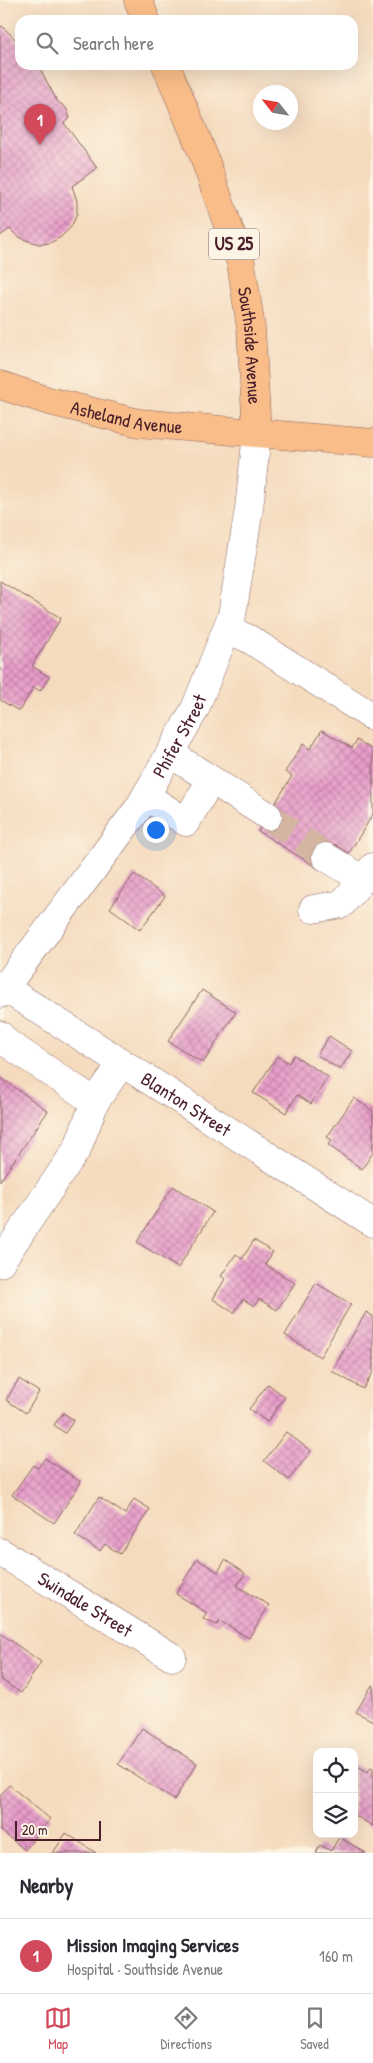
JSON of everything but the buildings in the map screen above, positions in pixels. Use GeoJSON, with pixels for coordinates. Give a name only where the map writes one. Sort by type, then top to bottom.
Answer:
{"type":"FeatureCollection","features":[{"type":"Feature","properties":{"kind":"main road"},"geometry":{"type":"LineString","coordinates":[[138,0],[144,15]]}},
{"type":"Feature","properties":{"kind":"main road","name":"Southside Avenue"},"geometry":{"type":"LineString","coordinates":[[168,70],[203,154],[241,263],[251,328],[257,433]]}},
{"type":"Feature","properties":{"kind":"main road","name":"Asheland Avenue"},"geometry":{"type":"LineString","coordinates":[[0,385],[49,401],[139,423],[257,433]]}},
{"type":"Feature","properties":{"kind":"main road"},"geometry":{"type":"LineString","coordinates":[[257,433],[373,443]]}},
{"type":"Feature","properties":{"kind":"street","name":"Phifer Street"},"geometry":{"type":"LineString","coordinates":[[2,989],[146,796],[195,709],[232,615],[249,509],[257,433]]}},
{"type":"Feature","properties":{"kind":"street"},"geometry":{"type":"LineString","coordinates":[[227,629],[249,639],[373,717]]}},
{"type":"Feature","properties":{"kind":"street"},"geometry":{"type":"LineString","coordinates":[[171,754],[268,816]]}},
{"type":"Feature","properties":{"kind":"street"},"geometry":{"type":"LineString","coordinates":[[146,796],[186,822],[211,780]]}},
{"type":"Feature","properties":{"kind":"street"},"geometry":{"type":"LineString","coordinates":[[313,909],[342,904],[368,874],[326,857]]}},
{"type":"Feature","properties":{"kind":"street","name":"Blanton Street"},"geometry":{"type":"LineString","coordinates":[[2,989],[373,1223]]}},
{"type":"Feature","properties":{"kind":"street"},"geometry":{"type":"LineString","coordinates":[[0,1035],[7,1043],[95,1102]]}},
{"type":"Feature","properties":{"kind":"street"},"geometry":{"type":"LineString","coordinates":[[0,1263],[76,1149],[95,1102],[122,1063]]}},
{"type":"Feature","properties":{"kind":"street","name":"Swindale Street"},"geometry":{"type":"LineString","coordinates":[[0,1552],[172,1657]]}},
{"type":"Feature","properties":{"kind":"tunnel"},"geometry":{"type":"LineString","coordinates":[[268,816],[326,857]]}},
{"type":"Feature","properties":{"kind":"place","name":"Mission Imaging Services"},"geometry":{"type":"Point","coordinates":[40,145]}}]}
